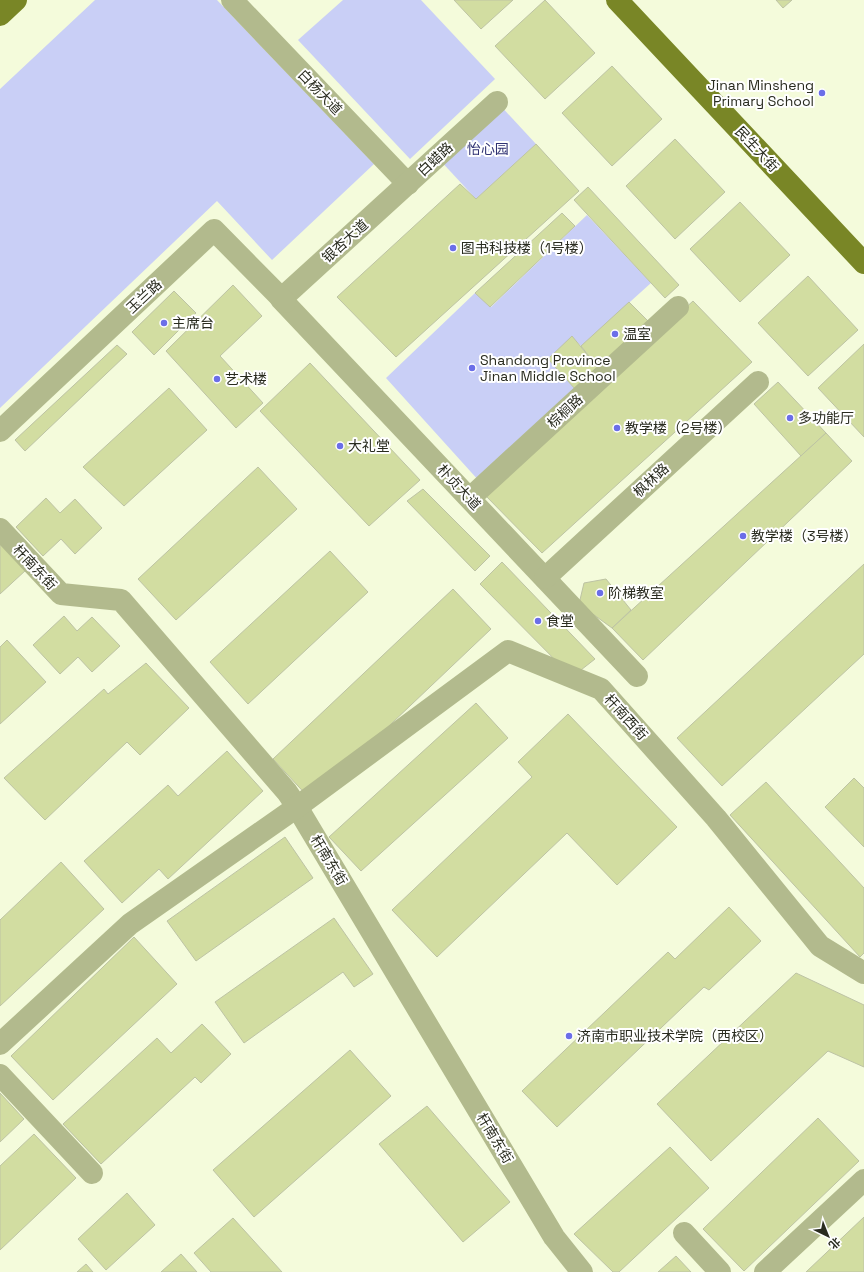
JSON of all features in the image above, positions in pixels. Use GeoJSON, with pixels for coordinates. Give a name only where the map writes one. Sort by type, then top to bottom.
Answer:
{"type":"FeatureCollection","features":[{"type":"Feature","properties":{"kind":"main road"},"geometry":{"type":"LineString","coordinates":[[0,15],[16,0]]}},
{"type":"Feature","properties":{"kind":"main road","name":"民生大街"},"geometry":{"type":"LineString","coordinates":[[617,0],[864,263]]}},
{"type":"Feature","properties":{"kind":"street","name":"白杨大道"},"geometry":{"type":"LineString","coordinates":[[232,0],[408,184]]}},
{"type":"Feature","properties":{"kind":"street","name":"白蜡路"},"geometry":{"type":"LineString","coordinates":[[408,184],[497,102]]}},
{"type":"Feature","properties":{"kind":"street","name":"银杏大道"},"geometry":{"type":"LineString","coordinates":[[283,300],[408,184]]}},
{"type":"Feature","properties":{"kind":"street","name":"玉兰路"},"geometry":{"type":"LineString","coordinates":[[0,431],[214,230],[283,300]]}},
{"type":"Feature","properties":{"kind":"street","name":"朴贞大道"},"geometry":{"type":"LineString","coordinates":[[283,300],[637,676]]}},
{"type":"Feature","properties":{"kind":"street","name":"棕榈路"},"geometry":{"type":"LineString","coordinates":[[470,498],[678,307]]}},
{"type":"Feature","properties":{"kind":"street","name":"枫林路"},"geometry":{"type":"LineString","coordinates":[[545,578],[758,382]]}},
{"type":"Feature","properties":{"kind":"street","name":"杆南东街"},"geometry":{"type":"LineString","coordinates":[[0,529],[61,594],[121,600],[287,792],[554,1237],[582,1272]]}},
{"type":"Feature","properties":{"kind":"street","name":"杆南西街"},"geometry":{"type":"LineString","coordinates":[[297,807],[508,651],[601,690],[716,818],[820,946],[864,973]]}},
{"type":"Feature","properties":{"kind":"street"},"geometry":{"type":"LineString","coordinates":[[0,1044],[130,924],[297,807]]}},
{"type":"Feature","properties":{"kind":"street"},"geometry":{"type":"LineString","coordinates":[[0,1075],[92,1173]]}},
{"type":"Feature","properties":{"kind":"street"},"geometry":{"type":"LineString","coordinates":[[765,1272],[864,1180]]}},
{"type":"Feature","properties":{"kind":"street"},"geometry":{"type":"LineString","coordinates":[[684,1234],[720,1272]]}},
{"type":"Feature","properties":{"kind":"green space"},"geometry":{"type":"Polygon","coordinates":[[[95,0],[217,0],[374,164],[272,260],[217,201],[0,408],[0,89],[95,0]]]}},
{"type":"Feature","properties":{"kind":"green space"},"geometry":{"type":"Polygon","coordinates":[[[343,0],[421,0],[495,79],[410,159],[298,40],[343,0]]]}},
{"type":"Feature","properties":{"kind":"green space","name":"怡心园"},"geometry":{"type":"Polygon","coordinates":[[[497,102],[536,144],[476,199],[437,157],[497,102]]]}},
{"type":"Feature","properties":{"kind":"green space"},"geometry":{"type":"Polygon","coordinates":[[[587,215],[651,283],[581,346],[572,337],[548,359],[576,390],[480,482],[386,378],[475,293],[491,307],[587,215]]]}},
{"type":"Feature","properties":{"kind":"building"},"geometry":{"type":"Polygon","coordinates":[[[454,0],[513,0],[481,29],[454,0]]]}},
{"type":"Feature","properties":{"kind":"building"},"geometry":{"type":"Polygon","coordinates":[[[545,0],[595,53],[545,99],[495,46],[545,0]]]}},
{"type":"Feature","properties":{"kind":"building"},"geometry":{"type":"Polygon","coordinates":[[[776,0],[792,0],[783,8],[776,0]]]}},
{"type":"Feature","properties":{"kind":"building"},"geometry":{"type":"Polygon","coordinates":[[[612,66],[662,119],[612,166],[562,113],[612,66]]]}},
{"type":"Feature","properties":{"kind":"building"},"geometry":{"type":"Polygon","coordinates":[[[675,139],[725,192],[675,239],[626,186],[675,139]]]}},
{"type":"Feature","properties":{"kind":"building","name":"图书科技楼（1号楼）"},"geometry":{"type":"Polygon","coordinates":[[[536,144],[579,191],[396,357],[337,297],[460,184],[476,199],[536,144]]]}},
{"type":"Feature","properties":{"kind":"building"},"geometry":{"type":"Polygon","coordinates":[[[588,187],[679,285],[665,298],[574,200],[588,187]]]}},
{"type":"Feature","properties":{"kind":"building"},"geometry":{"type":"Polygon","coordinates":[[[740,202],[790,255],[740,302],[690,249],[740,202]]]}},
{"type":"Feature","properties":{"kind":"building"},"geometry":{"type":"Polygon","coordinates":[[[562,213],[575,226],[490,307],[475,293],[562,213]]]}},
{"type":"Feature","properties":{"kind":"building"},"geometry":{"type":"Polygon","coordinates":[[[808,276],[858,330],[808,376],[758,323],[808,276]]]}},
{"type":"Feature","properties":{"kind":"building","name":"艺术楼"},"geometry":{"type":"Polygon","coordinates":[[[233,285],[262,316],[220,356],[263,403],[236,428],[166,351],[233,285]]]}},
{"type":"Feature","properties":{"kind":"building","name":"主席台"},"geometry":{"type":"Polygon","coordinates":[[[174,291],[196,313],[154,355],[132,332],[174,291]]]}},
{"type":"Feature","properties":{"kind":"building","name":"教学楼（2号楼）"},"geometry":{"type":"Polygon","coordinates":[[[693,301],[752,362],[542,553],[483,493],[693,301]]]}},
{"type":"Feature","properties":{"kind":"building","name":"温室"},"geometry":{"type":"Polygon","coordinates":[[[629,302],[649,322],[599,369],[581,346],[629,302]]]}},
{"type":"Feature","properties":{"kind":"building"},"geometry":{"type":"Polygon","coordinates":[[[572,336],[599,369],[576,390],[548,359],[572,336]]]}},
{"type":"Feature","properties":{"kind":"building"},"geometry":{"type":"Polygon","coordinates":[[[864,344],[864,437],[818,388],[864,344]]]}},
{"type":"Feature","properties":{"kind":"building"},"geometry":{"type":"Polygon","coordinates":[[[117,345],[127,354],[25,451],[15,440],[117,345]]]}},
{"type":"Feature","properties":{"kind":"building","name":"大礼堂"},"geometry":{"type":"Polygon","coordinates":[[[310,363],[420,480],[369,526],[260,411],[310,363]]]}},
{"type":"Feature","properties":{"kind":"building","name":"多功能厅"},"geometry":{"type":"Polygon","coordinates":[[[778,382],[826,433],[801,456],[754,404],[778,382]]]}},
{"type":"Feature","properties":{"kind":"building"},"geometry":{"type":"Polygon","coordinates":[[[169,388],[207,430],[124,506],[83,467],[169,388]]]}},
{"type":"Feature","properties":{"kind":"building","name":"教学楼（3号楼）"},"geometry":{"type":"Polygon","coordinates":[[[826,433],[852,461],[643,660],[612,628],[826,433]]]}},
{"type":"Feature","properties":{"kind":"building"},"geometry":{"type":"Polygon","coordinates":[[[258,467],[297,509],[176,620],[138,579],[258,467]]]}},
{"type":"Feature","properties":{"kind":"building"},"geometry":{"type":"Polygon","coordinates":[[[423,489],[490,556],[475,571],[407,501],[423,489]]]}},
{"type":"Feature","properties":{"kind":"building"},"geometry":{"type":"Polygon","coordinates":[[[46,498],[60,513],[75,499],[102,528],[75,554],[61,539],[43,556],[16,527],[46,498]]]}},
{"type":"Feature","properties":{"kind":"building"},"geometry":{"type":"Polygon","coordinates":[[[0,541],[26,570],[0,594],[0,541]]]}},
{"type":"Feature","properties":{"kind":"building"},"geometry":{"type":"Polygon","coordinates":[[[330,551],[368,592],[248,704],[210,662],[330,551]]]}},
{"type":"Feature","properties":{"kind":"building","name":"食堂"},"geometry":{"type":"Polygon","coordinates":[[[502,562],[595,659],[572,677],[480,584],[502,562]]]}},
{"type":"Feature","properties":{"kind":"building"},"geometry":{"type":"Polygon","coordinates":[[[864,564],[864,654],[722,786],[677,738],[864,564]]]}},
{"type":"Feature","properties":{"kind":"building","name":"阶梯教室"},"geometry":{"type":"Polygon","coordinates":[[[606,579],[631,610],[612,628],[579,604],[584,583],[606,579]]]}},
{"type":"Feature","properties":{"kind":"building"},"geometry":{"type":"Polygon","coordinates":[[[453,589],[491,629],[311,800],[273,759],[453,589]]]}},
{"type":"Feature","properties":{"kind":"building"},"geometry":{"type":"Polygon","coordinates":[[[64,616],[77,631],[92,617],[120,646],[92,672],[78,657],[60,674],[33,645],[64,616]]]}},
{"type":"Feature","properties":{"kind":"building"},"geometry":{"type":"Polygon","coordinates":[[[7,640],[46,682],[0,724],[0,647],[7,640]]]}},
{"type":"Feature","properties":{"kind":"building"},"geometry":{"type":"Polygon","coordinates":[[[146,663],[189,708],[140,755],[127,742],[45,820],[4,778],[104,689],[108,694],[146,663]]]}},
{"type":"Feature","properties":{"kind":"building"},"geometry":{"type":"Polygon","coordinates":[[[476,703],[508,738],[361,871],[329,837],[476,703]]]}},
{"type":"Feature","properties":{"kind":"building"},"geometry":{"type":"Polygon","coordinates":[[[568,714],[677,827],[617,885],[567,833],[437,957],[392,910],[532,777],[518,762],[568,714]]]}},
{"type":"Feature","properties":{"kind":"building"},"geometry":{"type":"Polygon","coordinates":[[[227,751],[263,791],[168,879],[159,869],[122,903],[84,861],[168,785],[178,796],[227,751]]]}},
{"type":"Feature","properties":{"kind":"building"},"geometry":{"type":"Polygon","coordinates":[[[854,778],[864,788],[864,847],[825,807],[854,778]]]}},
{"type":"Feature","properties":{"kind":"building"},"geometry":{"type":"Polygon","coordinates":[[[766,782],[864,888],[864,953],[860,957],[730,815],[766,782]]]}},
{"type":"Feature","properties":{"kind":"building"},"geometry":{"type":"Polygon","coordinates":[[[285,837],[313,878],[196,961],[167,921],[285,837]]]}},
{"type":"Feature","properties":{"kind":"building"},"geometry":{"type":"Polygon","coordinates":[[[61,862],[104,909],[0,1006],[0,920],[61,862]]]}},
{"type":"Feature","properties":{"kind":"building"},"geometry":{"type":"Polygon","coordinates":[[[729,907],[761,941],[709,990],[704,987],[557,1127],[522,1091],[668,952],[675,959],[729,907]]]}},
{"type":"Feature","properties":{"kind":"building"},"geometry":{"type":"Polygon","coordinates":[[[334,918],[373,974],[354,987],[343,972],[244,1043],[215,1002],[334,918]]]}},
{"type":"Feature","properties":{"kind":"building"},"geometry":{"type":"Polygon","coordinates":[[[134,937],[177,984],[53,1100],[11,1056],[134,937]]]}},
{"type":"Feature","properties":{"kind":"building"},"geometry":{"type":"Polygon","coordinates":[[[796,973],[864,1005],[864,1067],[828,1051],[711,1161],[657,1104],[796,973]]]}},
{"type":"Feature","properties":{"kind":"building"},"geometry":{"type":"Polygon","coordinates":[[[202,1024],[231,1054],[201,1083],[195,1077],[101,1164],[63,1124],[157,1038],[171,1053],[202,1024]]]}},
{"type":"Feature","properties":{"kind":"building"},"geometry":{"type":"Polygon","coordinates":[[[350,1050],[391,1096],[254,1217],[213,1170],[350,1050]]]}},
{"type":"Feature","properties":{"kind":"building"},"geometry":{"type":"Polygon","coordinates":[[[0,1093],[24,1119],[0,1142],[0,1093]]]}},
{"type":"Feature","properties":{"kind":"building"},"geometry":{"type":"Polygon","coordinates":[[[427,1106],[510,1202],[463,1242],[379,1144],[427,1106]]]}},
{"type":"Feature","properties":{"kind":"building"},"geometry":{"type":"Polygon","coordinates":[[[818,1118],[859,1161],[744,1271],[703,1229],[818,1118]]]}},
{"type":"Feature","properties":{"kind":"building"},"geometry":{"type":"Polygon","coordinates":[[[34,1134],[76,1178],[0,1250],[0,1166],[34,1134]]]}},
{"type":"Feature","properties":{"kind":"building"},"geometry":{"type":"Polygon","coordinates":[[[670,1147],[709,1188],[619,1272],[613,1272],[574,1234],[670,1147]]]}},
{"type":"Feature","properties":{"kind":"building"},"geometry":{"type":"Polygon","coordinates":[[[127,1193],[155,1225],[106,1270],[78,1239],[127,1193]]]}},
{"type":"Feature","properties":{"kind":"building"},"geometry":{"type":"Polygon","coordinates":[[[864,1217],[864,1272],[806,1272],[864,1217]]]}},
{"type":"Feature","properties":{"kind":"building"},"geometry":{"type":"Polygon","coordinates":[[[233,1218],[282,1272],[211,1272],[194,1253],[233,1218]]]}},
{"type":"Feature","properties":{"kind":"building"},"geometry":{"type":"Polygon","coordinates":[[[181,1254],[197,1272],[161,1272],[181,1254]]]}},
{"type":"Feature","properties":{"kind":"building"},"geometry":{"type":"Polygon","coordinates":[[[676,1256],[691,1272],[658,1272],[676,1256]]]}},
{"type":"Feature","properties":{"kind":"building"},"geometry":{"type":"Polygon","coordinates":[[[86,1264],[93,1272],[77,1272],[86,1264]]]}},
{"type":"Feature","properties":{"kind":"place","name":"Jinan Minsheng Primary School"},"geometry":{"type":"Point","coordinates":[822,93]}},
{"type":"Feature","properties":{"kind":"place","name":"图书科技楼（1号楼）"},"geometry":{"type":"Point","coordinates":[453,248]}},
{"type":"Feature","properties":{"kind":"place","name":"主席台"},"geometry":{"type":"Point","coordinates":[164,323]}},
{"type":"Feature","properties":{"kind":"place","name":"温室"},"geometry":{"type":"Point","coordinates":[615,334]}},
{"type":"Feature","properties":{"kind":"place","name":"Shandong Province Jinan Middle School"},"geometry":{"type":"Point","coordinates":[472,368]}},
{"type":"Feature","properties":{"kind":"place","name":"艺术楼"},"geometry":{"type":"Point","coordinates":[217,379]}},
{"type":"Feature","properties":{"kind":"place","name":"多功能厅"},"geometry":{"type":"Point","coordinates":[790,418]}},
{"type":"Feature","properties":{"kind":"place","name":"教学楼（2号楼）"},"geometry":{"type":"Point","coordinates":[617,428]}},
{"type":"Feature","properties":{"kind":"place","name":"大礼堂"},"geometry":{"type":"Point","coordinates":[340,446]}},
{"type":"Feature","properties":{"kind":"place","name":"教学楼（3号楼）"},"geometry":{"type":"Point","coordinates":[743,536]}},
{"type":"Feature","properties":{"kind":"place","name":"阶梯教室"},"geometry":{"type":"Point","coordinates":[600,593]}},
{"type":"Feature","properties":{"kind":"place","name":"食堂"},"geometry":{"type":"Point","coordinates":[538,621]}},
{"type":"Feature","properties":{"kind":"place","name":"济南市职业技术学院（西校区）"},"geometry":{"type":"Point","coordinates":[569,1036]}}]}
